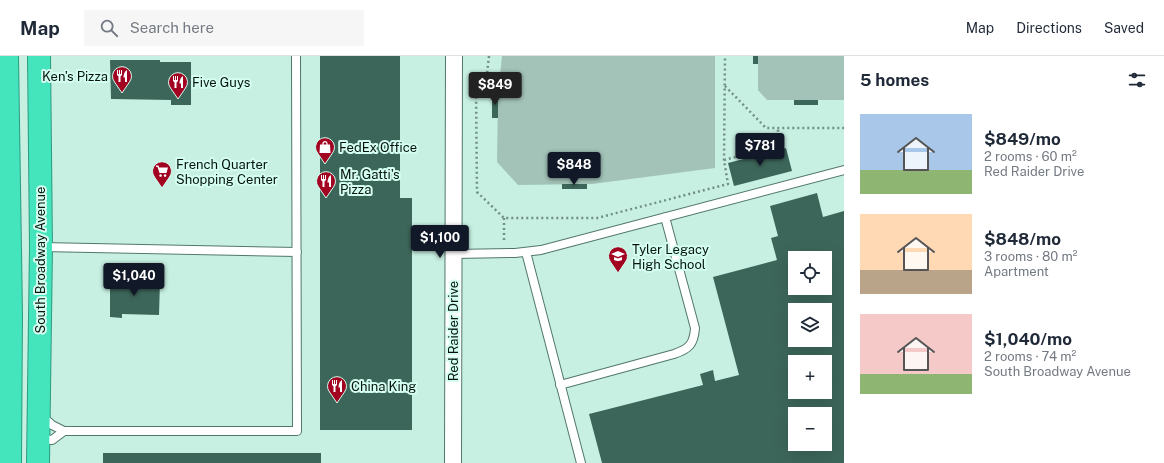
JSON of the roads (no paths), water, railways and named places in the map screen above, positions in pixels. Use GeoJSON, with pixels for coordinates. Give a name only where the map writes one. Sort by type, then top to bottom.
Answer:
{"type":"FeatureCollection","features":[{"type":"Feature","properties":{"kind":"highway"},"geometry":{"type":"LineString","coordinates":[[6,458],[5,409],[11,315],[7,56]]}},
{"type":"Feature","properties":{"kind":"highway","name":"South Broadway Avenue"},"geometry":{"type":"LineString","coordinates":[[38,463],[41,246],[39,56]]}},
{"type":"Feature","properties":{"kind":"highway"},"geometry":{"type":"LineString","coordinates":[[11,315],[23,358],[22,427],[26,435],[39,439]]}},
{"type":"Feature","properties":{"kind":"street","name":"Red Raider Drive"},"geometry":{"type":"LineString","coordinates":[[453,463],[454,56]]}},
{"type":"Feature","properties":{"kind":"lane"},"geometry":{"type":"LineString","coordinates":[[39,413],[52,425],[64,432],[296,431],[296,56]]}},
{"type":"Feature","properties":{"kind":"lane"},"geometry":{"type":"LineString","coordinates":[[454,254],[526,252],[541,250],[844,170]]}},
{"type":"Feature","properties":{"kind":"lane"},"geometry":{"type":"LineString","coordinates":[[560,385],[682,352],[690,345],[693,340],[695,328],[664,217]]}},
{"type":"Feature","properties":{"kind":"lane"},"geometry":{"type":"LineString","coordinates":[[41,246],[296,252]]}},
{"type":"Feature","properties":{"kind":"lane"},"geometry":{"type":"LineString","coordinates":[[526,252],[581,463]]}},
{"type":"Feature","properties":{"kind":"lane"},"geometry":{"type":"LineString","coordinates":[[39,439],[52,440],[64,432]]}},
{"type":"Feature","properties":{"kind":"place","name":"Ken's Pizza"},"geometry":{"type":"Point","coordinates":[122,93]}},
{"type":"Feature","properties":{"kind":"place","name":"Five Guys"},"geometry":{"type":"Point","coordinates":[178,99]}},
{"type":"Feature","properties":{"kind":"place","name":"FedEx Office"},"geometry":{"type":"Point","coordinates":[325,164]}},
{"type":"Feature","properties":{"kind":"place","name":"French Quarter Shopping Center"},"geometry":{"type":"Point","coordinates":[162,188]}},
{"type":"Feature","properties":{"kind":"place","name":"Mr. Gatti's Pizza"},"geometry":{"type":"Point","coordinates":[326,198]}},
{"type":"Feature","properties":{"kind":"place","name":"Tyler Legacy High School"},"geometry":{"type":"Point","coordinates":[618,273]}},
{"type":"Feature","properties":{"kind":"place","name":"China King"},"geometry":{"type":"Point","coordinates":[337,403]}}]}
